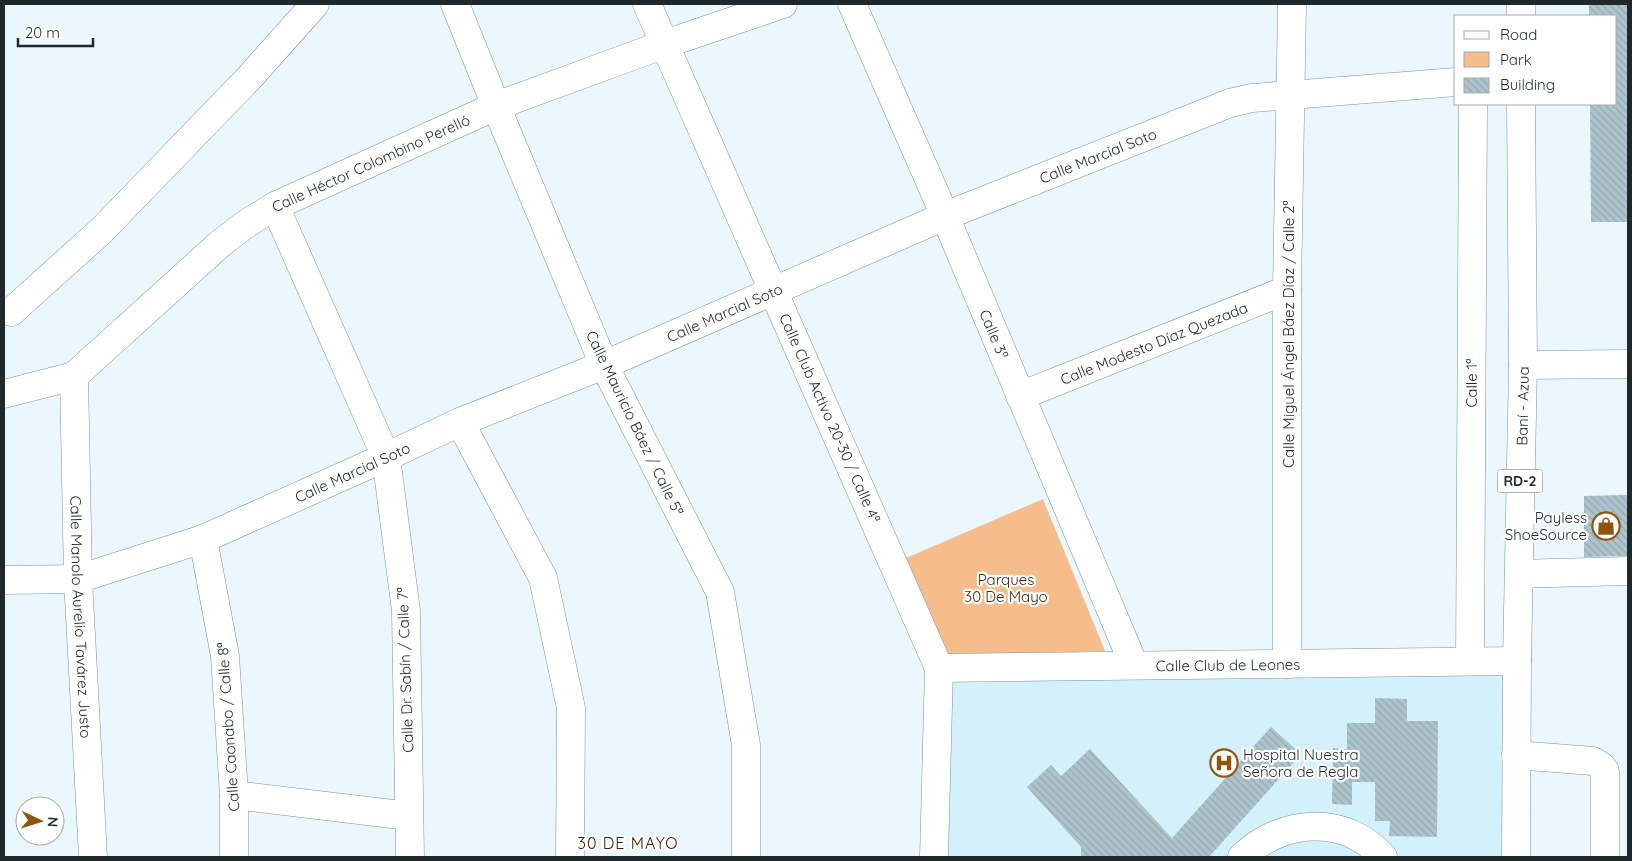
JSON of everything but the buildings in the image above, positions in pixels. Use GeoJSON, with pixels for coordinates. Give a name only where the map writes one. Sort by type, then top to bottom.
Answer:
{"type":"FeatureCollection","features":[{"type":"Feature","properties":{"kind":"street"},"geometry":{"type":"LineString","coordinates":[[11,312],[102,230],[249,78],[315,4]]}},
{"type":"Feature","properties":{"kind":"street","name":"Calle Mauricio Báez / Calle 5ª"},"geometry":{"type":"LineString","coordinates":[[455,4],[604,365],[720,592],[746,745],[746,857]]}},
{"type":"Feature","properties":{"kind":"street","name":"Calle Club Activo 20-30 / Calle 4ª"},"geometry":{"type":"LineString","coordinates":[[647,4],[939,668]]}},
{"type":"Feature","properties":{"kind":"street","name":"Calle Héctor Colombino Perelló"},"geometry":{"type":"LineString","coordinates":[[4,394],[74,376],[221,243],[246,224],[275,206],[496,106],[665,44],[783,4]]}},
{"type":"Feature","properties":{"kind":"street","name":"Calle 3ª"},"geometry":{"type":"LineString","coordinates":[[852,4],[945,216],[1134,666]]}},
{"type":"Feature","properties":{"kind":"street","name":"Calle Miguel Ángel Báez Díaz / Calle 2ª"},"geometry":{"type":"LineString","coordinates":[[1287,664],[1287,290],[1292,4]]}},
{"type":"Feature","properties":{"kind":"street","name":"Calle Marcial Soto"},"geometry":{"type":"LineString","coordinates":[[4,580],[78,579],[203,539],[460,422],[604,365],[945,216],[1230,103],[1252,98],[1454,82]]}},
{"type":"Feature","properties":{"kind":"street","name":"Calle 1ª"},"geometry":{"type":"LineString","coordinates":[[1470,662],[1473,105]]}},
{"type":"Feature","properties":{"kind":"street","name":"Baní - Azua"},"geometry":{"type":"LineString","coordinates":[[1516,857],[1518,574],[1523,365],[1521,105]]}},
{"type":"Feature","properties":{"kind":"street","name":"Calle Dr. Sabín / Calle 7ª"},"geometry":{"type":"LineString","coordinates":[[275,206],[386,457],[406,611],[410,857]]}},
{"type":"Feature","properties":{"kind":"street","name":"Calle Modesto Díaz Quezada"},"geometry":{"type":"LineString","coordinates":[[1020,396],[1287,290]]}},
{"type":"Feature","properties":{"kind":"street"},"geometry":{"type":"LineString","coordinates":[[1523,365],[1628,364]]}},
{"type":"Feature","properties":{"kind":"street","name":"Calle Manolo Aurelio Tavárez Justo"},"geometry":{"type":"LineString","coordinates":[[74,376],[78,579],[93,857]]}},
{"type":"Feature","properties":{"kind":"street"},"geometry":{"type":"LineString","coordinates":[[460,422],[543,578],[571,708],[570,857]]}},
{"type":"Feature","properties":{"kind":"street","name":"Calle Caonabo / Calle 8ª"},"geometry":{"type":"LineString","coordinates":[[203,539],[225,656],[234,795],[234,857]]}},
{"type":"Feature","properties":{"kind":"street"},"geometry":{"type":"LineString","coordinates":[[1518,574],[1628,571]]}},
{"type":"Feature","properties":{"kind":"street","name":"Calle Club de Leones"},"geometry":{"type":"LineString","coordinates":[[939,668],[1517,661]]}},
{"type":"Feature","properties":{"kind":"street"},"geometry":{"type":"LineString","coordinates":[[934,857],[939,668]]}},
{"type":"Feature","properties":{"kind":"street"},"geometry":{"type":"LineString","coordinates":[[1516,755],[1582,759],[1593,761],[1601,766],[1605,772],[1605,857]]}},
{"type":"Feature","properties":{"kind":"street"},"geometry":{"type":"LineString","coordinates":[[234,795],[408,816]]}},
{"type":"Feature","properties":{"kind":"street"},"geometry":{"type":"LineString","coordinates":[[1242,857],[1269,837],[1301,826],[1319,826],[1336,829],[1352,835],[1368,844],[1383,857]]}},
{"type":"Feature","properties":{"kind":"shaded area","name":"Hospital Nuestra Señora de Regla"},"geometry":{"type":"Polygon","coordinates":[[[1517,661],[1505,857],[934,857],[939,668],[1517,661]]]}},
{"type":"Feature","properties":{"kind":"green space","name":"Parques 30 De Mayo"},"geometry":{"type":"Polygon","coordinates":[[[1043,499],[1105,651],[941,656],[906,558],[1043,499]]]}},
{"type":"Feature","properties":{"kind":"place","name":"Payless ShoeSource"},"geometry":{"type":"Point","coordinates":[1606,526]}},
{"type":"Feature","properties":{"kind":"place","name":"Hospital Nuestra Señora de Regla"},"geometry":{"type":"Point","coordinates":[1224,763]}},
{"type":"Feature","properties":{"kind":"district","name":"30 DE MAYO"},"geometry":{"type":"Point","coordinates":[628,843]}}]}
